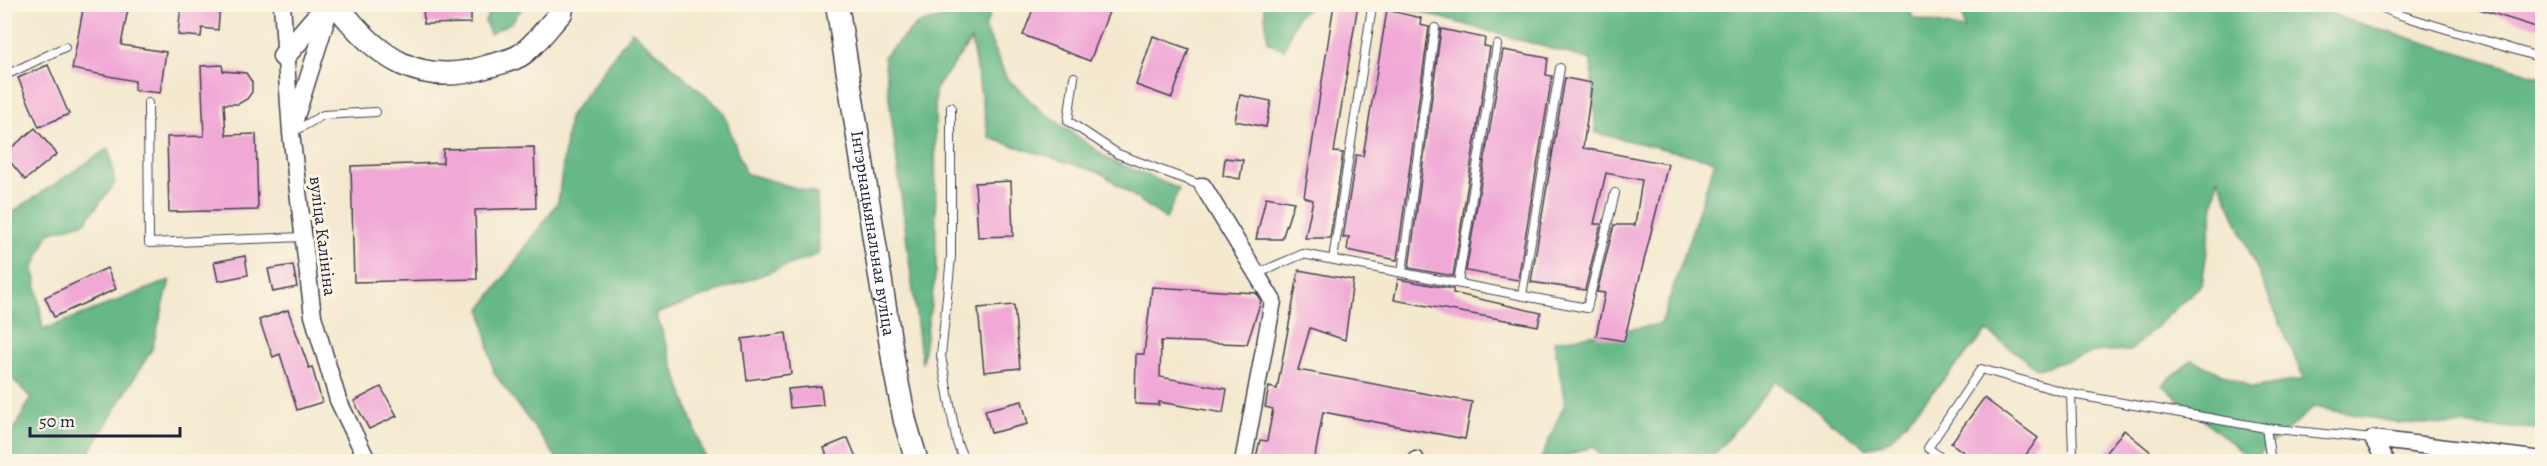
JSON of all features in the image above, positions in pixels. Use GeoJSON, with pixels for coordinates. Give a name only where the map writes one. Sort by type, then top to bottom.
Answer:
{"type":"FeatureCollection","features":[{"type":"Feature","properties":{"kind":"main road"},"geometry":{"type":"LineString","coordinates":[[284,56],[330,4]]}},
{"type":"Feature","properties":{"kind":"main road"},"geometry":{"type":"LineString","coordinates":[[336,4],[359,35],[397,62],[429,74],[468,73],[521,56],[561,13],[563,4]]}},
{"type":"Feature","properties":{"kind":"main road","name":"Інтэрнацыянальная вуліца"},"geometry":{"type":"LineString","coordinates":[[837,4],[895,371],[905,421],[917,462]]}},
{"type":"Feature","properties":{"kind":"street","name":"вуліца Калініна"},"geometry":{"type":"LineString","coordinates":[[282,4],[291,133],[313,316],[338,400],[368,462]]}},
{"type":"Feature","properties":{"kind":"street"},"geometry":{"type":"LineString","coordinates":[[291,133],[330,4]]}},
{"type":"Feature","properties":{"kind":"street"},"geometry":{"type":"LineString","coordinates":[[1203,186],[1273,301],[1243,462]]}},
{"type":"Feature","properties":{"kind":"street"},"geometry":{"type":"LineString","coordinates":[[2373,439],[2542,460]]}},
{"type":"Feature","properties":{"kind":"street"},"geometry":{"type":"LineString","coordinates":[[2373,439],[2386,462]]}},
{"type":"Feature","properties":{"kind":"lane"},"geometry":{"type":"LineString","coordinates":[[2374,4],[2397,14],[2542,58]]}},
{"type":"Feature","properties":{"kind":"lane"},"geometry":{"type":"LineString","coordinates":[[1333,260],[1372,7]]}},
{"type":"Feature","properties":{"kind":"lane"},"geometry":{"type":"LineString","coordinates":[[1402,272],[1435,28]]}},
{"type":"Feature","properties":{"kind":"lane"},"geometry":{"type":"LineString","coordinates":[[1458,283],[1497,45]]}},
{"type":"Feature","properties":{"kind":"lane"},"geometry":{"type":"LineString","coordinates":[[4,76],[65,47]]}},
{"type":"Feature","properties":{"kind":"lane"},"geometry":{"type":"LineString","coordinates":[[1522,295],[1560,68]]}},
{"type":"Feature","properties":{"kind":"lane"},"geometry":{"type":"LineString","coordinates":[[1074,77],[1068,121],[1118,154],[1203,186]]}},
{"type":"Feature","properties":{"kind":"lane"},"geometry":{"type":"LineString","coordinates":[[148,103],[149,243],[303,237]]}},
{"type":"Feature","properties":{"kind":"lane"},"geometry":{"type":"LineString","coordinates":[[951,107],[951,257],[941,356],[957,443],[965,462]]}},
{"type":"Feature","properties":{"kind":"lane"},"geometry":{"type":"LineString","coordinates":[[291,133],[323,115],[376,112]]}},
{"type":"Feature","properties":{"kind":"lane"},"geometry":{"type":"LineString","coordinates":[[1256,274],[1303,254],[1587,308],[1615,193]]}},
{"type":"Feature","properties":{"kind":"lane"},"geometry":{"type":"LineString","coordinates":[[1947,462],[1928,448],[1981,369],[2071,394],[2266,428],[2373,439]]}},
{"type":"Feature","properties":{"kind":"lane"},"geometry":{"type":"LineString","coordinates":[[2071,394],[2073,453],[2078,462]]}},
{"type":"Feature","properties":{"kind":"lane"},"geometry":{"type":"LineString","coordinates":[[2266,428],[2271,462]]}},
{"type":"Feature","properties":{"kind":"lane"},"geometry":{"type":"LineString","coordinates":[[2066,462],[2073,453]]}},
{"type":"Feature","properties":{"kind":"green space"},"geometry":{"type":"Polygon","coordinates":[[[1264,4],[1315,5],[1297,16],[1284,50],[1268,42],[1264,4]]]}},
{"type":"Feature","properties":{"kind":"green space"},"geometry":{"type":"Polygon","coordinates":[[[1908,4],[1913,18],[1964,29],[1962,5],[2310,5],[2348,20],[2542,77],[2542,429],[2400,423],[2314,407],[2252,460],[2162,385],[2192,360],[2252,388],[2304,379],[2218,178],[2202,284],[2130,351],[2101,351],[2038,369],[1987,331],[1890,440],[1867,449],[1776,381],[1709,461],[1604,461],[1594,446],[1551,461],[1540,461],[1565,403],[1554,341],[1661,324],[1715,161],[1596,133],[1591,60],[1396,5],[1908,4]]]}},
{"type":"Feature","properties":{"kind":"green space"},"geometry":{"type":"Polygon","coordinates":[[[494,5],[524,5],[512,22],[490,34],[485,21],[494,5]]]}},
{"type":"Feature","properties":{"kind":"green space"},"geometry":{"type":"Polygon","coordinates":[[[971,5],[994,5],[985,27],[1006,77],[1039,109],[1110,160],[1179,189],[1166,219],[1101,173],[989,138],[971,40],[935,90],[936,271],[922,364],[884,56],[917,24],[973,11],[971,5]]]}},
{"type":"Feature","properties":{"kind":"green space"},"geometry":{"type":"Polygon","coordinates":[[[632,31],[723,111],[745,173],[817,194],[819,254],[656,314],[706,461],[559,461],[494,373],[481,309],[558,202],[569,117],[632,31]]]}},
{"type":"Feature","properties":{"kind":"green space"},"geometry":{"type":"Polygon","coordinates":[[[109,148],[115,183],[85,222],[49,233],[34,267],[43,330],[170,280],[152,349],[84,461],[5,461],[5,441],[8,441],[31,398],[5,371],[5,217],[109,148]]]}},
{"type":"Feature","properties":{"kind":"building"},"geometry":{"type":"Polygon","coordinates":[[[84,4],[129,4],[121,45],[166,52],[160,93],[134,90],[135,81],[72,69],[84,4]]]}},
{"type":"Feature","properties":{"kind":"building"},"geometry":{"type":"Polygon","coordinates":[[[181,4],[220,4],[218,30],[202,28],[201,37],[178,35],[181,4]]]}},
{"type":"Feature","properties":{"kind":"building"},"geometry":{"type":"Polygon","coordinates":[[[423,4],[471,4],[471,23],[424,24],[423,4]]]}},
{"type":"Feature","properties":{"kind":"building"},"geometry":{"type":"Polygon","coordinates":[[[1035,4],[1112,4],[1090,61],[1023,35],[1035,4]]]}},
{"type":"Feature","properties":{"kind":"building"},"geometry":{"type":"Polygon","coordinates":[[[1334,4],[1358,4],[1334,152],[1343,153],[1330,238],[1305,238],[1313,200],[1304,197],[1334,4]]]}},
{"type":"Feature","properties":{"kind":"building"},"geometry":{"type":"Polygon","coordinates":[[[2477,4],[2542,4],[2542,29],[2476,8],[2477,4]]]}},
{"type":"Feature","properties":{"kind":"building"},"geometry":{"type":"Polygon","coordinates":[[[1387,10],[1421,18],[1420,25],[1429,27],[1397,260],[1347,250],[1349,237],[1343,238],[1356,155],[1363,156],[1387,10]]]}},
{"type":"Feature","properties":{"kind":"building"},"geometry":{"type":"Polygon","coordinates":[[[1441,29],[1485,38],[1484,46],[1490,47],[1453,276],[1409,268],[1441,29]]]}},
{"type":"Feature","properties":{"kind":"building"},"geometry":{"type":"Polygon","coordinates":[[[1153,36],[1189,49],[1172,98],[1136,85],[1153,36]]]}},
{"type":"Feature","properties":{"kind":"building"},"geometry":{"type":"Polygon","coordinates":[[[1503,50],[1548,58],[1546,75],[1552,76],[1518,280],[1466,271],[1503,50]]]}},
{"type":"Feature","properties":{"kind":"building"},"geometry":{"type":"Polygon","coordinates":[[[48,65],[69,114],[39,127],[18,78],[48,65]]]}},
{"type":"Feature","properties":{"kind":"building"},"geometry":{"type":"Polygon","coordinates":[[[222,65],[223,71],[246,73],[252,82],[252,92],[247,99],[238,104],[224,104],[226,135],[256,134],[258,210],[169,212],[167,137],[204,136],[201,66],[222,65]]]}},
{"type":"Feature","properties":{"kind":"building"},"geometry":{"type":"Polygon","coordinates":[[[1565,78],[1592,83],[1583,148],[1668,164],[1624,341],[1596,336],[1605,293],[1597,292],[1614,225],[1635,225],[1642,180],[1606,173],[1594,224],[1601,224],[1585,290],[1531,282],[1565,78]]]}},
{"type":"Feature","properties":{"kind":"building"},"geometry":{"type":"Polygon","coordinates":[[[1240,95],[1271,101],[1266,127],[1235,121],[1240,95]]]}},
{"type":"Feature","properties":{"kind":"building"},"geometry":{"type":"Polygon","coordinates":[[[35,128],[57,154],[25,180],[4,154],[35,128]]]}},
{"type":"Feature","properties":{"kind":"building"},"geometry":{"type":"Polygon","coordinates":[[[534,147],[536,208],[475,210],[477,279],[354,282],[351,166],[443,163],[443,149],[534,147]]]}},
{"type":"Feature","properties":{"kind":"building"},"geometry":{"type":"Polygon","coordinates":[[[1225,158],[1243,160],[1240,179],[1223,176],[1225,158]]]}},
{"type":"Feature","properties":{"kind":"building"},"geometry":{"type":"Polygon","coordinates":[[[1011,181],[1013,236],[978,237],[975,183],[1011,181]]]}},
{"type":"Feature","properties":{"kind":"building"},"geometry":{"type":"Polygon","coordinates":[[[1266,197],[1294,202],[1282,239],[1256,239],[1266,197]]]}},
{"type":"Feature","properties":{"kind":"building"},"geometry":{"type":"Polygon","coordinates":[[[245,256],[248,275],[218,281],[214,262],[245,256]]]}},
{"type":"Feature","properties":{"kind":"building"},"geometry":{"type":"Polygon","coordinates":[[[293,265],[297,287],[273,292],[268,269],[293,265]]]}},
{"type":"Feature","properties":{"kind":"building"},"geometry":{"type":"Polygon","coordinates":[[[107,268],[116,289],[54,317],[45,297],[107,268]]]}},
{"type":"Feature","properties":{"kind":"building"},"geometry":{"type":"Polygon","coordinates":[[[1299,270],[1353,280],[1345,340],[1310,328],[1298,370],[1472,402],[1465,439],[1323,412],[1314,462],[1255,462],[1260,440],[1267,441],[1273,409],[1265,407],[1269,387],[1277,389],[1299,270]]]}},
{"type":"Feature","properties":{"kind":"building"},"geometry":{"type":"Polygon","coordinates":[[[1398,279],[1453,289],[1453,293],[1541,313],[1538,326],[1394,300],[1398,279]]]}},
{"type":"Feature","properties":{"kind":"building"},"geometry":{"type":"Polygon","coordinates":[[[1152,287],[1256,293],[1261,301],[1247,344],[1161,341],[1160,377],[1227,389],[1223,413],[1159,402],[1159,405],[1135,404],[1136,354],[1144,354],[1152,287]]]}},
{"type":"Feature","properties":{"kind":"building"},"geometry":{"type":"Polygon","coordinates":[[[1014,305],[1020,368],[984,372],[978,308],[1014,305]]]}},
{"type":"Feature","properties":{"kind":"building"},"geometry":{"type":"Polygon","coordinates":[[[288,310],[309,368],[312,367],[322,402],[297,410],[280,354],[273,357],[259,320],[288,310]]]}},
{"type":"Feature","properties":{"kind":"building"},"geometry":{"type":"Polygon","coordinates":[[[786,333],[791,374],[747,380],[742,339],[786,333]]]}},
{"type":"Feature","properties":{"kind":"building"},"geometry":{"type":"Polygon","coordinates":[[[821,386],[823,405],[790,408],[788,389],[821,386]]]}},
{"type":"Feature","properties":{"kind":"building"},"geometry":{"type":"Polygon","coordinates":[[[381,387],[397,416],[369,429],[354,401],[381,387]]]}},
{"type":"Feature","properties":{"kind":"building"},"geometry":{"type":"Polygon","coordinates":[[[1984,398],[2038,438],[2021,462],[1977,462],[1951,443],[1984,398]]]}},
{"type":"Feature","properties":{"kind":"building"},"geometry":{"type":"Polygon","coordinates":[[[1022,401],[1028,424],[991,433],[985,410],[1022,401]]]}},
{"type":"Feature","properties":{"kind":"building"},"geometry":{"type":"Polygon","coordinates":[[[2124,430],[2163,462],[2098,462],[2124,430]]]}},
{"type":"Feature","properties":{"kind":"building"},"geometry":{"type":"Polygon","coordinates":[[[848,438],[858,462],[829,462],[824,448],[848,438]]]}}]}
